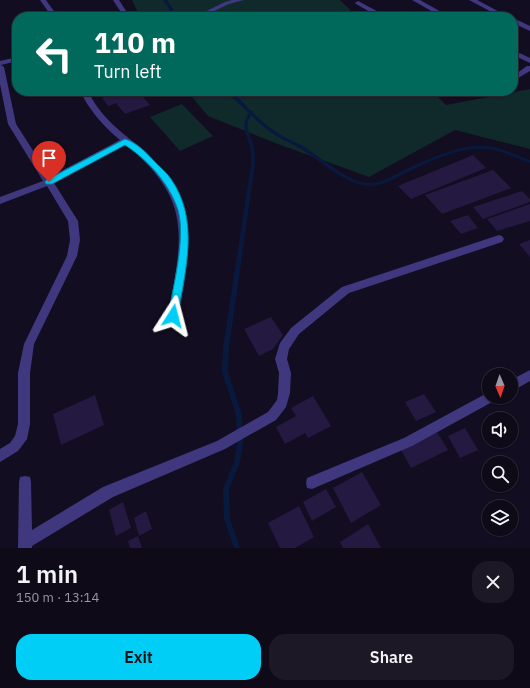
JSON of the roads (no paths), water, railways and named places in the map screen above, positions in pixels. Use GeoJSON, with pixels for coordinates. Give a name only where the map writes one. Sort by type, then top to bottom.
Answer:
{"type":"FeatureCollection","features":[{"type":"Feature","properties":{"kind":"street"},"geometry":{"type":"LineString","coordinates":[[43,0],[51,12]]}},
{"type":"Feature","properties":{"kind":"street"},"geometry":{"type":"LineString","coordinates":[[116,0],[124,12]]}},
{"type":"Feature","properties":{"kind":"street"},"geometry":{"type":"LineString","coordinates":[[208,12],[228,3],[241,0]]}},
{"type":"Feature","properties":{"kind":"street"},"geometry":{"type":"LineString","coordinates":[[415,0],[438,12]]}},
{"type":"Feature","properties":{"kind":"street"},"geometry":{"type":"LineString","coordinates":[[472,0],[496,12]]}},
{"type":"Feature","properties":{"kind":"street"},"geometry":{"type":"LineString","coordinates":[[358,3],[375,12]]}},
{"type":"Feature","properties":{"kind":"street"},"geometry":{"type":"LineString","coordinates":[[518,23],[530,29]]}},
{"type":"Feature","properties":{"kind":"street"},"geometry":{"type":"LineString","coordinates":[[518,55],[530,61]]}},
{"type":"Feature","properties":{"kind":"street"},"geometry":{"type":"LineString","coordinates":[[0,63],[12,60]]}},
{"type":"Feature","properties":{"kind":"street"},"geometry":{"type":"LineString","coordinates":[[0,67],[12,124],[73,221],[75,240],[72,256],[29,344],[24,373],[24,424],[21,439],[14,447],[0,456]]}},
{"type":"Feature","properties":{"kind":"street"},"geometry":{"type":"LineString","coordinates":[[518,76],[530,68]]}},
{"type":"Feature","properties":{"kind":"street"},"geometry":{"type":"LineString","coordinates":[[87,96],[102,120],[125,141],[141,152],[168,181],[182,210],[184,243],[173,316]]}},
{"type":"Feature","properties":{"kind":"street"},"geometry":{"type":"LineString","coordinates":[[0,201],[49,182],[125,141]]}},
{"type":"Feature","properties":{"kind":"street"},"geometry":{"type":"LineString","coordinates":[[25,545],[108,492],[221,445],[272,416],[282,403],[284,394],[285,381],[281,359],[284,347],[295,331],[346,290],[500,239]]}},
{"type":"Feature","properties":{"kind":"street"},"geometry":{"type":"LineString","coordinates":[[518,382],[530,375]]}},
{"type":"Feature","properties":{"kind":"street"},"geometry":{"type":"LineString","coordinates":[[312,484],[408,442],[482,401]]}},
{"type":"Feature","properties":{"kind":"street"},"geometry":{"type":"LineString","coordinates":[[25,482],[25,545]]}},
{"type":"Feature","properties":{"kind":"waterway"},"geometry":{"type":"LineString","coordinates":[[165,0],[171,9],[170,12]]}},
{"type":"Feature","properties":{"kind":"waterway"},"geometry":{"type":"LineString","coordinates":[[233,96],[251,113]]}},
{"type":"Feature","properties":{"kind":"waterway"},"geometry":{"type":"LineString","coordinates":[[237,548],[227,519],[226,489],[237,462],[240,443],[239,415],[225,372],[226,348],[253,164],[251,143],[245,126],[251,113]]}},
{"type":"Feature","properties":{"kind":"waterway"},"geometry":{"type":"LineString","coordinates":[[251,113],[260,122],[279,136],[304,149],[350,179],[364,184],[375,184],[385,181],[421,164],[452,152],[472,147],[494,149],[530,162]]}}]}
